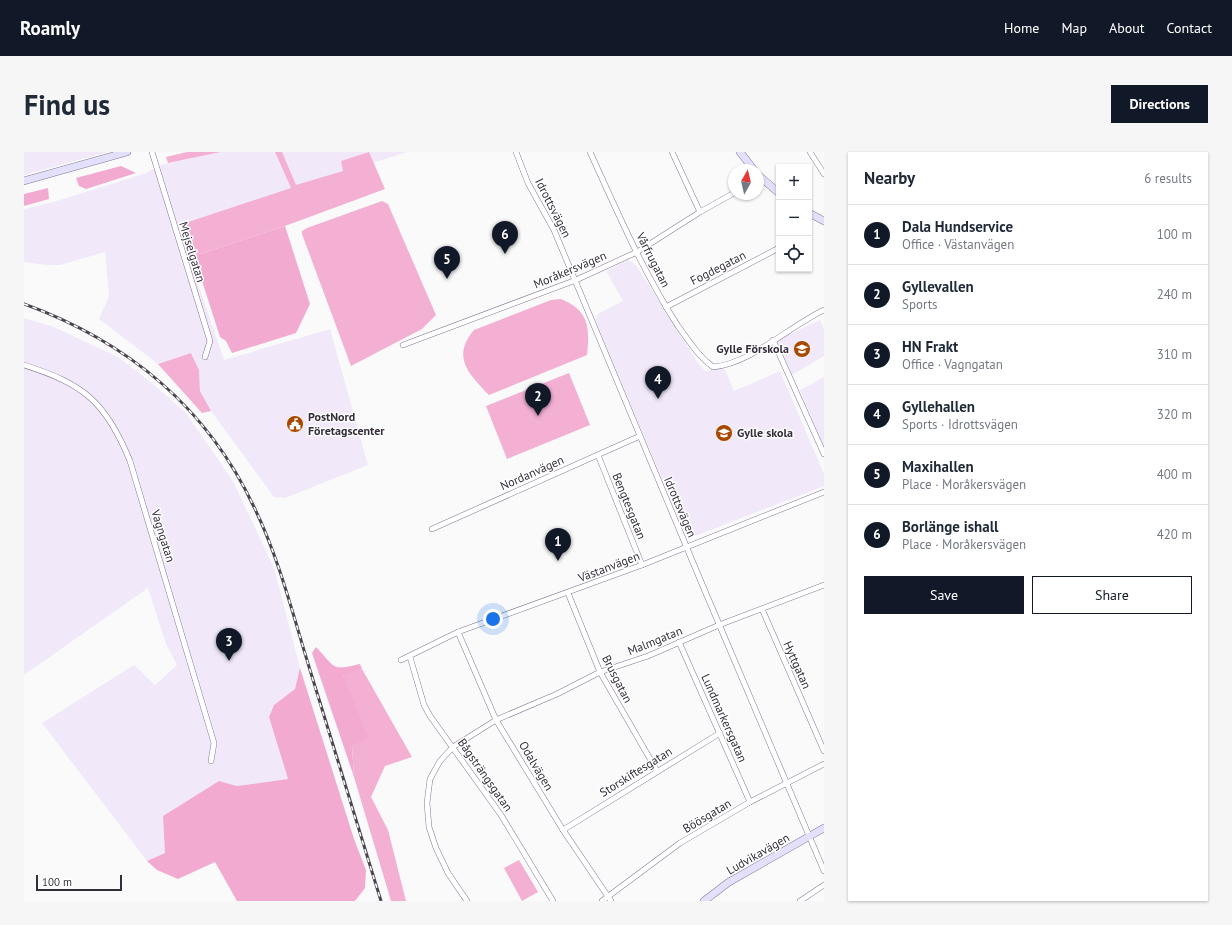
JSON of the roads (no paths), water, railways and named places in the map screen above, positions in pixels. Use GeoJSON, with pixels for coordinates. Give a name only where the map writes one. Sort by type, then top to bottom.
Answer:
{"type":"FeatureCollection","features":[{"type":"Feature","properties":{"kind":"street"},"geometry":{"type":"LineString","coordinates":[[24,181],[127,152]]}},
{"type":"Feature","properties":{"kind":"street","name":"Mejselgatan"},"geometry":{"type":"LineString","coordinates":[[152,152],[210,342],[206,357]]}},
{"type":"Feature","properties":{"kind":"street","name":"Idrottsvägen"},"geometry":{"type":"LineString","coordinates":[[516,152],[528,183],[554,230],[576,280],[686,548],[787,783],[808,837],[824,871]]}},
{"type":"Feature","properties":{"kind":"street","name":"Vårfrugatan"},"geometry":{"type":"LineString","coordinates":[[590,152],[637,252],[666,306],[702,359],[713,367],[726,366],[773,340]]}},
{"type":"Feature","properties":{"kind":"street"},"geometry":{"type":"LineString","coordinates":[[672,152],[700,212]]}},
{"type":"Feature","properties":{"kind":"street"},"geometry":{"type":"LineString","coordinates":[[740,152],[749,164]]}},
{"type":"Feature","properties":{"kind":"street"},"geometry":{"type":"LineString","coordinates":[[810,152],[824,174]]}},
{"type":"Feature","properties":{"kind":"street"},"geometry":{"type":"LineString","coordinates":[[764,181],[776,190]]}},
{"type":"Feature","properties":{"kind":"street","name":"Moråkersvägen"},"geometry":{"type":"LineString","coordinates":[[403,345],[576,280],[637,252],[700,212],[728,196]]}},
{"type":"Feature","properties":{"kind":"street"},"geometry":{"type":"LineString","coordinates":[[812,213],[824,218]]}},
{"type":"Feature","properties":{"kind":"street"},"geometry":{"type":"LineString","coordinates":[[812,214],[824,221]]}},
{"type":"Feature","properties":{"kind":"street","name":"Fogdegatan"},"geometry":{"type":"LineString","coordinates":[[666,306],[776,250]]}},
{"type":"Feature","properties":{"kind":"street"},"geometry":{"type":"LineString","coordinates":[[824,310],[773,340],[824,454]]}},
{"type":"Feature","properties":{"kind":"street","name":"Vagngatan"},"geometry":{"type":"LineString","coordinates":[[24,365],[60,378],[85,392],[96,401],[120,435],[130,461],[214,743],[211,761]]}},
{"type":"Feature","properties":{"kind":"street","name":"Nordanvägen"},"geometry":{"type":"LineString","coordinates":[[432,529],[640,436]]}},
{"type":"Feature","properties":{"kind":"street","name":"Bengtesgatan"},"geometry":{"type":"LineString","coordinates":[[598,455],[642,565]]}},
{"type":"Feature","properties":{"kind":"street","name":"Västanvägen"},"geometry":{"type":"LineString","coordinates":[[401,660],[410,657],[458,632],[642,565],[824,492]]}},
{"type":"Feature","properties":{"kind":"street","name":"Malmgatan"},"geometry":{"type":"LineString","coordinates":[[468,901],[448,873],[436,848],[429,827],[427,803],[430,779],[440,761],[453,747],[496,720],[557,694],[600,672],[648,656],[719,625],[824,584]]}},
{"type":"Feature","properties":{"kind":"street","name":"Brusgatan"},"geometry":{"type":"LineString","coordinates":[[568,593],[600,672],[657,771]]}},
{"type":"Feature","properties":{"kind":"street","name":"Hyttgatan"},"geometry":{"type":"LineString","coordinates":[[762,609],[824,751]]}},
{"type":"Feature","properties":{"kind":"street","name":"Odalvägen"},"geometry":{"type":"LineString","coordinates":[[458,632],[496,720],[563,830],[610,899]]}},
{"type":"Feature","properties":{"kind":"street","name":"Lundmarkersgatan"},"geometry":{"type":"LineString","coordinates":[[679,642],[750,802]]}},
{"type":"Feature","properties":{"kind":"street","name":"Bågsträngsgatan"},"geometry":{"type":"LineString","coordinates":[[410,657],[424,705],[430,716],[500,815],[553,901]]}},
{"type":"Feature","properties":{"kind":"street","name":"Storskiftesgatan"},"geometry":{"type":"LineString","coordinates":[[563,830],[720,733]]}},
{"type":"Feature","properties":{"kind":"street","name":"Böösgatan"},"geometry":{"type":"LineString","coordinates":[[602,901],[610,899],[680,843],[750,802],[824,764]]}},
{"type":"Feature","properties":{"kind":"street","name":"Ludvikavägen"},"geometry":{"type":"LineString","coordinates":[[704,901],[729,882],[824,828]]}},
{"type":"Feature","properties":{"kind":"street"},"geometry":{"type":"LineString","coordinates":[[800,901],[824,886]]}},
{"type":"Feature","properties":{"kind":"railway"},"geometry":{"type":"LineString","coordinates":[[24,304],[61,319],[96,337],[129,358],[160,382],[213,438],[235,471],[263,526],[278,566],[381,901]]}},
{"type":"Feature","properties":{"kind":"place","name":"Borlänge ishall"},"geometry":{"type":"Point","coordinates":[505,254]}},
{"type":"Feature","properties":{"kind":"place","name":"Maxihallen"},"geometry":{"type":"Point","coordinates":[447,279]}},
{"type":"Feature","properties":{"kind":"place","name":"Gylle Förskola"},"geometry":{"type":"Point","coordinates":[802,349]}},
{"type":"Feature","properties":{"kind":"place","name":"Gyllehallen"},"geometry":{"type":"Point","coordinates":[658,399]}},
{"type":"Feature","properties":{"kind":"place","name":"Gyllevallen"},"geometry":{"type":"Point","coordinates":[538,416]}},
{"type":"Feature","properties":{"kind":"place","name":"PostNord Företagscenter"},"geometry":{"type":"Point","coordinates":[295,424]}},
{"type":"Feature","properties":{"kind":"place","name":"Gylle skola"},"geometry":{"type":"Point","coordinates":[724,433]}},
{"type":"Feature","properties":{"kind":"place","name":"Dala Hundservice"},"geometry":{"type":"Point","coordinates":[558,561]}},
{"type":"Feature","properties":{"kind":"place","name":"HN Frakt"},"geometry":{"type":"Point","coordinates":[229,661]}}]}
